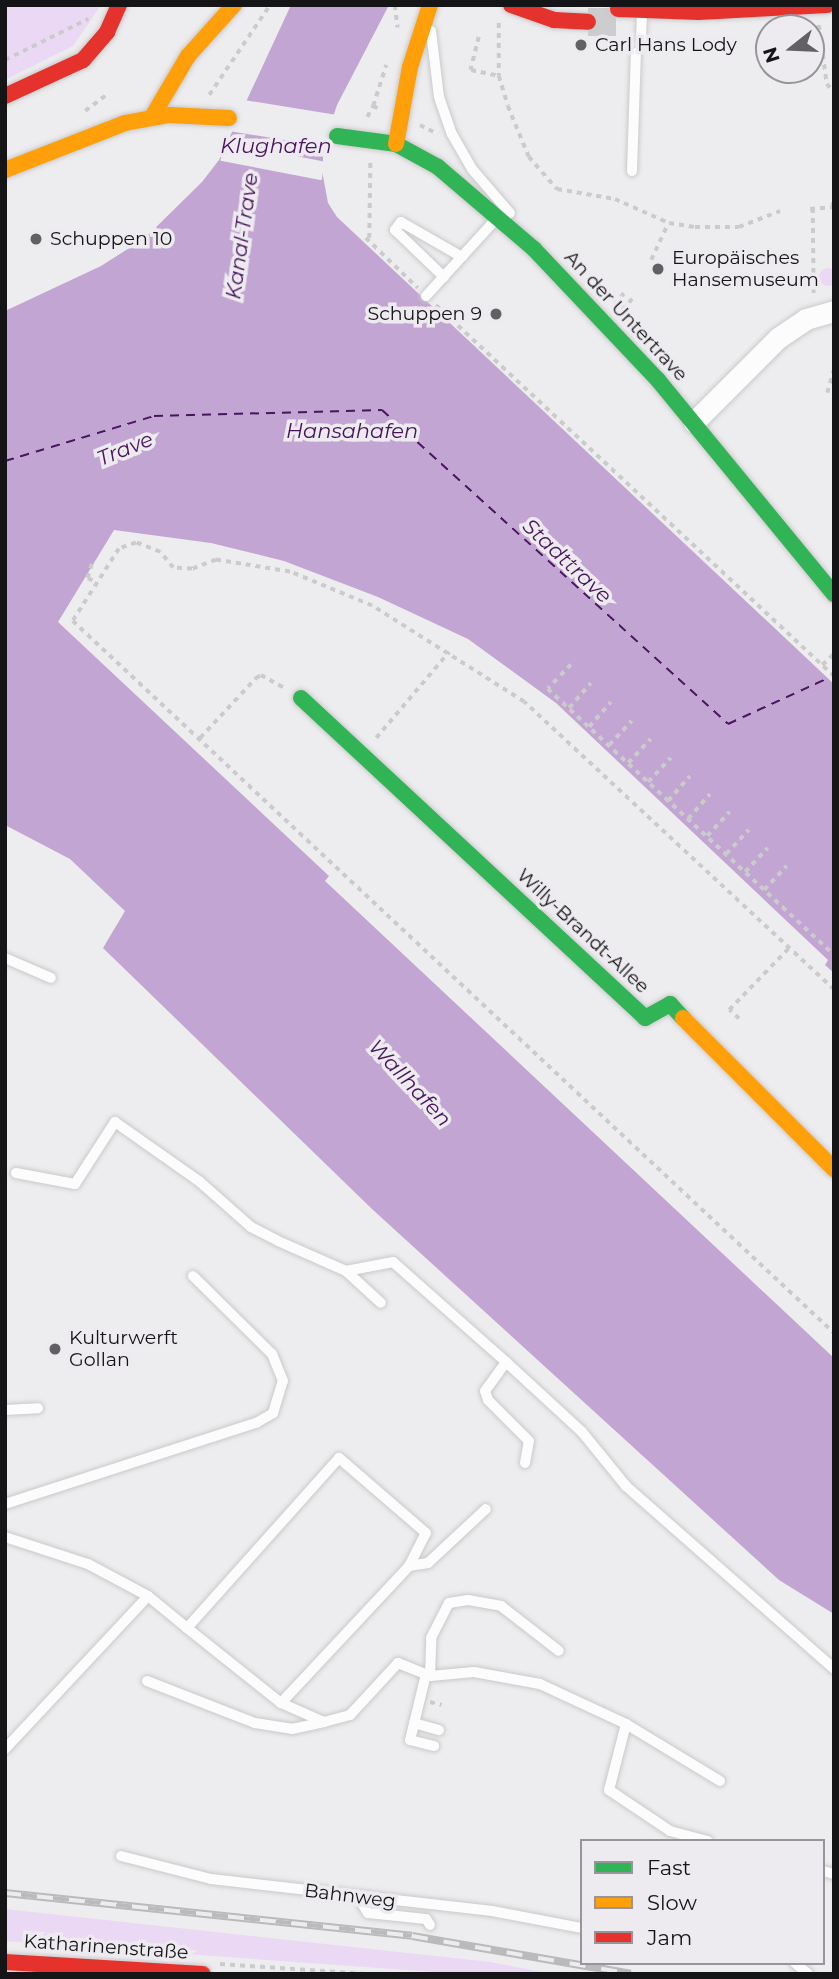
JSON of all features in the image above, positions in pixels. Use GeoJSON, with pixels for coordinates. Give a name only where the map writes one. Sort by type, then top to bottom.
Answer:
{"type":"FeatureCollection","features":[{"type":"Feature","properties":{"kind":"street"},"geometry":{"type":"LineString","coordinates":[[5,96],[83,60],[107,32],[120,5]]}},
{"type":"Feature","properties":{"kind":"street"},"geometry":{"type":"LineString","coordinates":[[152,117],[188,56],[233,5]]}},
{"type":"Feature","properties":{"kind":"street"},"geometry":{"type":"LineString","coordinates":[[511,5],[531,9],[554,20],[589,16]]}},
{"type":"Feature","properties":{"kind":"street"},"geometry":{"type":"LineString","coordinates":[[619,15],[642,8],[827,5]]}},
{"type":"Feature","properties":{"kind":"street"},"geometry":{"type":"LineString","coordinates":[[396,144],[400,117],[429,9]]}},
{"type":"Feature","properties":{"kind":"street"},"geometry":{"type":"LineString","coordinates":[[5,170],[78,138],[152,117],[229,118]]}},
{"type":"Feature","properties":{"kind":"street","name":"An der Untertrave"},"geometry":{"type":"LineString","coordinates":[[337,136],[396,144],[438,167],[524,240],[563,277],[694,422],[834,594]]}},
{"type":"Feature","properties":{"kind":"street"},"geometry":{"type":"LineString","coordinates":[[694,422],[778,338],[806,319],[834,311]]}},
{"type":"Feature","properties":{"kind":"street","name":"Willy-Brandt-Allee"},"geometry":{"type":"LineString","coordinates":[[301,698],[645,1018],[670,1004],[733,1073],[834,1169]]}},
{"type":"Feature","properties":{"kind":"street","name":"Katharinenstraße"},"geometry":{"type":"LineString","coordinates":[[5,1962],[204,1974]]}},
{"type":"Feature","properties":{"kind":"lane"},"geometry":{"type":"LineString","coordinates":[[641,40],[642,8]]}},
{"type":"Feature","properties":{"kind":"lane"},"geometry":{"type":"LineString","coordinates":[[429,9],[439,97],[452,134],[477,174],[514,218],[524,240]]}},
{"type":"Feature","properties":{"kind":"lane"},"geometry":{"type":"LineString","coordinates":[[632,170],[636,53]]}},
{"type":"Feature","properties":{"kind":"lane"},"geometry":{"type":"LineString","coordinates":[[469,185],[477,174]]}},
{"type":"Feature","properties":{"kind":"lane"},"geometry":{"type":"LineString","coordinates":[[426,296],[497,218]]}},
{"type":"Feature","properties":{"kind":"lane"},"geometry":{"type":"LineString","coordinates":[[444,277],[394,230],[401,222],[462,257]]}},
{"type":"Feature","properties":{"kind":"lane"},"geometry":{"type":"LineString","coordinates":[[5,958],[51,978]]}},
{"type":"Feature","properties":{"kind":"lane"},"geometry":{"type":"LineString","coordinates":[[16,1173],[75,1184],[115,1122],[200,1182],[251,1227],[346,1271],[381,1303]]}},
{"type":"Feature","properties":{"kind":"lane"},"geometry":{"type":"LineString","coordinates":[[346,1271],[393,1262],[582,1432],[626,1486],[834,1669]]}},
{"type":"Feature","properties":{"kind":"lane"},"geometry":{"type":"LineString","coordinates":[[5,1504],[256,1423],[273,1413],[283,1381],[272,1354],[193,1276]]}},
{"type":"Feature","properties":{"kind":"lane"},"geometry":{"type":"LineString","coordinates":[[506,1362],[485,1391],[488,1400],[530,1441],[525,1462]]}},
{"type":"Feature","properties":{"kind":"lane"},"geometry":{"type":"LineString","coordinates":[[5,1410],[38,1408]]}},
{"type":"Feature","properties":{"kind":"lane"},"geometry":{"type":"LineString","coordinates":[[187,1628],[340,1458],[426,1533],[409,1566],[281,1703]]}},
{"type":"Feature","properties":{"kind":"lane"},"geometry":{"type":"LineString","coordinates":[[409,1566],[428,1563],[486,1509]]}},
{"type":"Feature","properties":{"kind":"lane"},"geometry":{"type":"LineString","coordinates":[[5,1537],[88,1564],[148,1595],[281,1703],[324,1722]]}},
{"type":"Feature","properties":{"kind":"lane"},"geometry":{"type":"LineString","coordinates":[[5,1749],[148,1595]]}},
{"type":"Feature","properties":{"kind":"lane"},"geometry":{"type":"LineString","coordinates":[[434,1746],[410,1740],[428,1675],[431,1638],[449,1603],[468,1600],[501,1606],[559,1651]]}},
{"type":"Feature","properties":{"kind":"lane"},"geometry":{"type":"LineString","coordinates":[[147,1681],[255,1723],[292,1729],[350,1715],[398,1664],[428,1675],[474,1672],[540,1684],[626,1724],[720,1781]]}},
{"type":"Feature","properties":{"kind":"lane"},"geometry":{"type":"LineString","coordinates":[[414,1723],[439,1730]]}},
{"type":"Feature","properties":{"kind":"lane"},"geometry":{"type":"LineString","coordinates":[[626,1724],[609,1790],[670,1831],[700,1839]]}},
{"type":"Feature","properties":{"kind":"lane","name":"Bahnweg"},"geometry":{"type":"LineString","coordinates":[[121,1856],[211,1879],[492,1911],[580,1928]]}},
{"type":"Feature","properties":{"kind":"lane"},"geometry":{"type":"LineString","coordinates":[[358,1897],[368,1913],[426,1919],[430,1925]]}},
{"type":"Feature","properties":{"kind":"path"},"geometry":{"type":"LineString","coordinates":[[205,98],[270,5]]}},
{"type":"Feature","properties":{"kind":"path"},"geometry":{"type":"LineString","coordinates":[[395,5],[399,25],[395,37]]}},
{"type":"Feature","properties":{"kind":"path"},"geometry":{"type":"LineString","coordinates":[[816,6],[827,84],[834,92]]}},
{"type":"Feature","properties":{"kind":"path"},"geometry":{"type":"LineString","coordinates":[[5,60],[91,17]]}},
{"type":"Feature","properties":{"kind":"path"},"geometry":{"type":"LineString","coordinates":[[499,23],[499,76],[529,157],[551,184],[573,194],[615,199],[669,223],[728,228],[780,211]]}},
{"type":"Feature","properties":{"kind":"path"},"geometry":{"type":"LineString","coordinates":[[479,37],[471,70],[499,76]]}},
{"type":"Feature","properties":{"kind":"path"},"geometry":{"type":"LineString","coordinates":[[373,106],[388,60]]}},
{"type":"Feature","properties":{"kind":"path"},"geometry":{"type":"LineString","coordinates":[[400,117],[442,136],[452,134]]}},
{"type":"Feature","properties":{"kind":"path"},"geometry":{"type":"LineString","coordinates":[[369,166],[368,239],[834,676]]}},
{"type":"Feature","properties":{"kind":"path"},"geometry":{"type":"LineString","coordinates":[[814,297],[812,209],[833,207],[834,197]]}},
{"type":"Feature","properties":{"kind":"path"},"geometry":{"type":"LineString","coordinates":[[651,260],[669,223]]}},
{"type":"Feature","properties":{"kind":"path"},"geometry":{"type":"LineString","coordinates":[[827,393],[834,368]]}},
{"type":"Feature","properties":{"kind":"path"},"geometry":{"type":"LineString","coordinates":[[92,564],[88,578],[97,583]]}},
{"type":"Feature","properties":{"kind":"path"},"geometry":{"type":"LineString","coordinates":[[363,754],[449,652]]}},
{"type":"Feature","properties":{"kind":"path"},"geometry":{"type":"LineString","coordinates":[[822,665],[834,654]]}},
{"type":"Feature","properties":{"kind":"path"},"geometry":{"type":"LineString","coordinates":[[571,665],[548,689],[834,955]]}},
{"type":"Feature","properties":{"kind":"path"},"geometry":{"type":"LineString","coordinates":[[200,738],[261,675]]}},
{"type":"Feature","properties":{"kind":"path"},"geometry":{"type":"LineString","coordinates":[[569,708],[591,683]]}},
{"type":"Feature","properties":{"kind":"path"},"geometry":{"type":"LineString","coordinates":[[589,727],[611,702]]}},
{"type":"Feature","properties":{"kind":"path"},"geometry":{"type":"LineString","coordinates":[[609,745],[631,721]]}},
{"type":"Feature","properties":{"kind":"path"},"geometry":{"type":"LineString","coordinates":[[628,764],[650,739]]}},
{"type":"Feature","properties":{"kind":"path"},"geometry":{"type":"LineString","coordinates":[[648,782],[670,758]]}},
{"type":"Feature","properties":{"kind":"path"},"geometry":{"type":"LineString","coordinates":[[668,800],[690,776]]}},
{"type":"Feature","properties":{"kind":"path"},"geometry":{"type":"LineString","coordinates":[[688,819],[710,794]]}},
{"type":"Feature","properties":{"kind":"path"},"geometry":{"type":"LineString","coordinates":[[707,836],[729,812]]}},
{"type":"Feature","properties":{"kind":"path"},"geometry":{"type":"LineString","coordinates":[[726,854],[748,830]]}},
{"type":"Feature","properties":{"kind":"path"},"geometry":{"type":"LineString","coordinates":[[745,872],[767,848]]}},
{"type":"Feature","properties":{"kind":"path"},"geometry":{"type":"LineString","coordinates":[[764,890],[786,866]]}},
{"type":"Feature","properties":{"kind":"path"},"geometry":{"type":"LineString","coordinates":[[739,1019],[729,1010],[788,949]]}},
{"type":"Feature","properties":{"kind":"shaded area"},"geometry":{"type":"Polygon","coordinates":[[[5,5],[101,5],[73,46],[5,80],[5,5]]]}},
{"type":"Feature","properties":{"kind":"shaded area"},"geometry":{"type":"Polygon","coordinates":[[[828,268],[834,271],[837,277],[834,283],[828,286],[822,283],[819,277],[822,271],[828,268]]]}},
{"type":"Feature","properties":{"kind":"shaded area"},"geometry":{"type":"Polygon","coordinates":[[[5,1909],[490,1962],[552,1974],[463,1974],[5,1941],[5,1909]]]}},
{"type":"Feature","properties":{"kind":"water"},"geometry":{"type":"Polygon","coordinates":[[[291,5],[389,5],[337,105],[323,147],[323,176],[328,203],[337,217],[834,684],[834,973],[825,965],[828,960],[556,703],[468,639],[378,597],[284,561],[211,543],[114,530],[58,622],[329,876],[325,881],[834,1358],[834,1614],[779,1580],[372,1209],[103,948],[125,911],[70,859],[5,825],[5,311],[101,266],[145,238],[202,182],[219,160],[291,5]]]}},
{"type":"Feature","properties":{"kind":"pier"},"geometry":{"type":"Polygon","coordinates":[[[244,100],[337,115],[327,147],[229,131],[244,100]]]}},
{"type":"Feature","properties":{"kind":"pier"},"geometry":{"type":"Polygon","coordinates":[[[224,142],[325,162],[321,180],[220,161],[224,142]]]}},
{"type":"Feature","properties":{"kind":"ferry route"},"geometry":{"type":"LineString","coordinates":[[5,461],[154,416],[382,410],[728,724],[828,678]]}},
{"type":"Feature","properties":{"kind":"tunnel"},"geometry":{"type":"LineString","coordinates":[[588,22],[621,22]]}},
{"type":"Feature","properties":{"kind":"railway"},"geometry":{"type":"LineString","coordinates":[[5,1893],[412,1936],[631,1974]]}},
{"type":"Feature","properties":{"kind":"traffic: fast"},"geometry":{"type":"LineString","coordinates":[[337,136],[396,144],[438,167],[534,249],[658,380],[834,594]]}},
{"type":"Feature","properties":{"kind":"traffic: fast"},"geometry":{"type":"LineString","coordinates":[[301,698],[645,1018],[670,1004],[683,1018]]}},
{"type":"Feature","properties":{"kind":"traffic: slow"},"geometry":{"type":"LineString","coordinates":[[152,117],[188,56],[234,5]]}},
{"type":"Feature","properties":{"kind":"traffic: slow"},"geometry":{"type":"LineString","coordinates":[[396,144],[410,67],[430,5]]}},
{"type":"Feature","properties":{"kind":"traffic: slow"},"geometry":{"type":"LineString","coordinates":[[5,170],[125,123],[169,115],[229,118]]}},
{"type":"Feature","properties":{"kind":"traffic: slow"},"geometry":{"type":"LineString","coordinates":[[683,1018],[834,1169]]}},
{"type":"Feature","properties":{"kind":"traffic: jam"},"geometry":{"type":"LineString","coordinates":[[5,96],[83,60],[107,32],[119,5]]}},
{"type":"Feature","properties":{"kind":"traffic: jam"},"geometry":{"type":"LineString","coordinates":[[511,5],[554,20],[588,22]]}},
{"type":"Feature","properties":{"kind":"traffic: jam"},"geometry":{"type":"LineString","coordinates":[[618,9],[699,12],[827,5]]}},
{"type":"Feature","properties":{"kind":"traffic: jam"},"geometry":{"type":"LineString","coordinates":[[5,1962],[203,1974]]}},
{"type":"Feature","properties":{"kind":"place","name":"Carl Hans Lody"},"geometry":{"type":"Point","coordinates":[581,45]}},
{"type":"Feature","properties":{"kind":"place","name":"Schuppen 10"},"geometry":{"type":"Point","coordinates":[36,239]}},
{"type":"Feature","properties":{"kind":"place","name":"Europäisches Hansemuseum"},"geometry":{"type":"Point","coordinates":[658,269]}},
{"type":"Feature","properties":{"kind":"place","name":"Schuppen 9"},"geometry":{"type":"Point","coordinates":[496,314]}},
{"type":"Feature","properties":{"kind":"place","name":"Kulturwerft Gollan"},"geometry":{"type":"Point","coordinates":[55,1349]}},
{"type":"Feature","properties":{"kind":"water label","name":"Klughafen"},"geometry":{"type":"Point","coordinates":[276,146]}},
{"type":"Feature","properties":{"kind":"water label","name":"Kanal-Trave"},"geometry":{"type":"Point","coordinates":[242,236]}},
{"type":"Feature","properties":{"kind":"water label","name":"Hansahafen"},"geometry":{"type":"Point","coordinates":[352,431]}},
{"type":"Feature","properties":{"kind":"water label","name":"Trave"},"geometry":{"type":"Point","coordinates":[125,449]}},
{"type":"Feature","properties":{"kind":"water label","name":"Stadttrave"},"geometry":{"type":"Point","coordinates":[567,561]}},
{"type":"Feature","properties":{"kind":"water label","name":"Wallhafen"},"geometry":{"type":"Point","coordinates":[410,1083]}}]}
